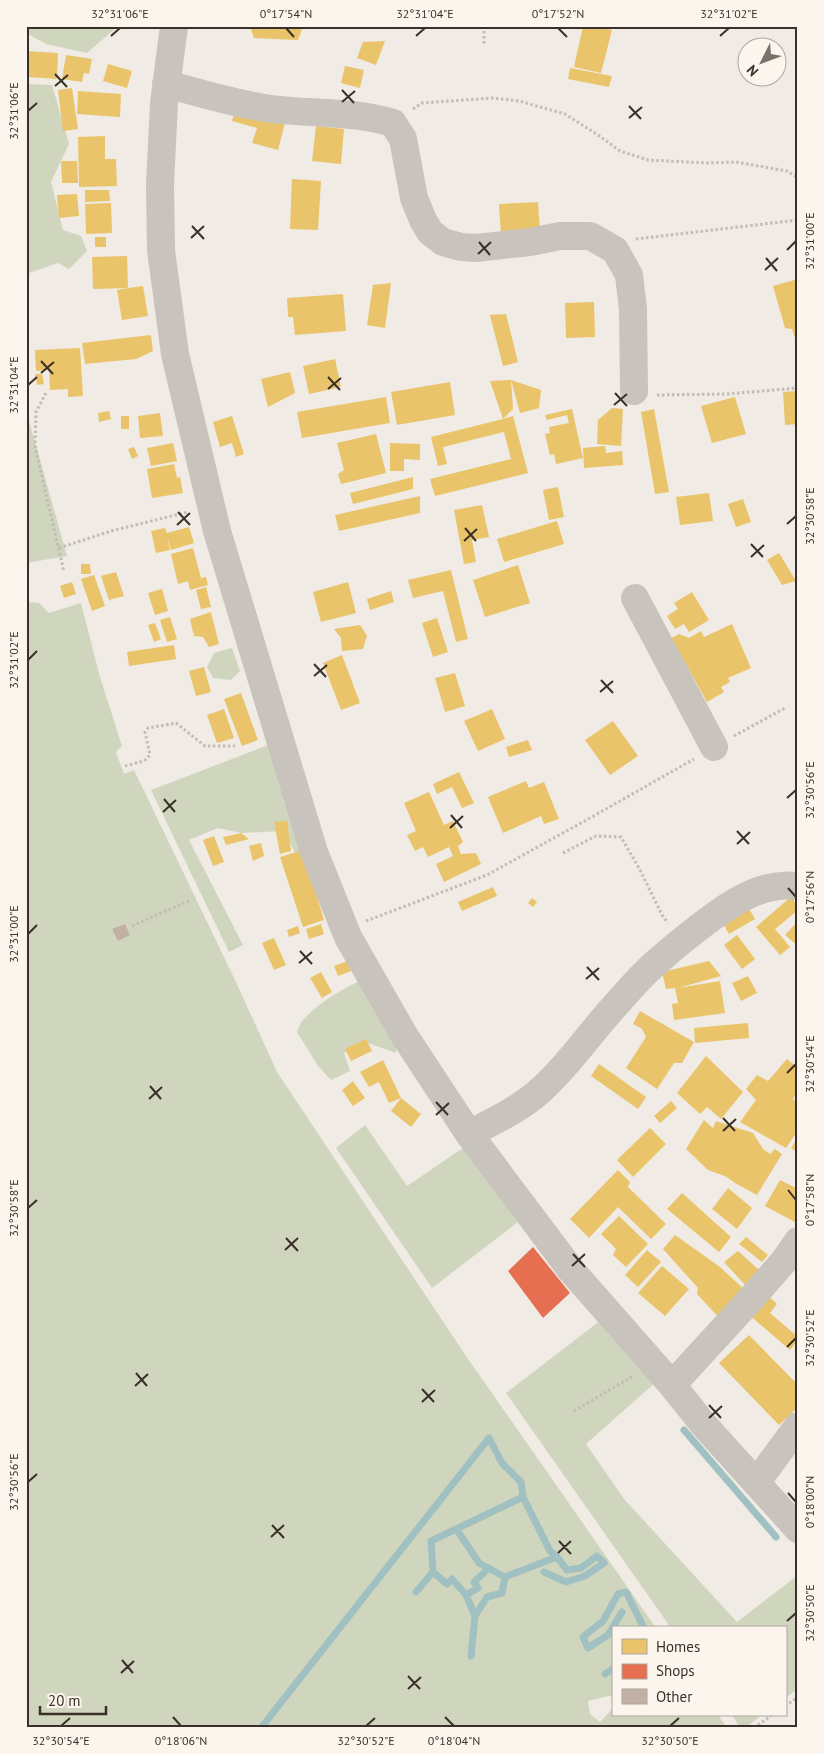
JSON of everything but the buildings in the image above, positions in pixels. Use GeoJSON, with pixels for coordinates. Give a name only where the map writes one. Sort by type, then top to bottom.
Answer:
{"type":"FeatureCollection","features":[{"type":"Feature","properties":{"kind":"street"},"geometry":{"type":"LineString","coordinates":[[174,26],[166,84],[160,184],[160,250],[175,354],[210,506],[314,852],[344,929],[404,1035],[470,1134],[571,1270],[672,1385],[704,1425],[798,1529]]}},
{"type":"Feature","properties":{"kind":"street"},"geometry":{"type":"LineString","coordinates":[[166,84],[224,100],[270,109],[365,116],[393,123],[403,139],[414,198],[423,220],[430,232],[443,242],[462,247],[476,248],[530,242],[560,236],[590,236],[615,250],[629,276],[633,309],[634,391]]}},
{"type":"Feature","properties":{"kind":"street"},"geometry":{"type":"LineString","coordinates":[[634,598],[714,747]]}},
{"type":"Feature","properties":{"kind":"street"},"geometry":{"type":"LineString","coordinates":[[470,1134],[514,1111],[542,1089],[564,1068],[606,1016],[656,962],[739,898],[760,890],[787,884],[798,886]]}},
{"type":"Feature","properties":{"kind":"street"},"geometry":{"type":"LineString","coordinates":[[672,1385],[785,1260],[798,1241]]}},
{"type":"Feature","properties":{"kind":"street"},"geometry":{"type":"LineString","coordinates":[[756,1483],[798,1426]]}},
{"type":"Feature","properties":{"kind":"path"},"geometry":{"type":"LineString","coordinates":[[484,26],[484,46]]}},
{"type":"Feature","properties":{"kind":"path"},"geometry":{"type":"LineString","coordinates":[[393,123],[422,103],[492,98],[519,101],[565,114],[620,151],[648,160],[707,163],[736,162],[787,171],[798,178]]}},
{"type":"Feature","properties":{"kind":"path"},"geometry":{"type":"LineString","coordinates":[[629,276],[628,240],[798,220]]}},
{"type":"Feature","properties":{"kind":"path"},"geometry":{"type":"LineString","coordinates":[[634,391],[674,395],[727,394],[798,388]]}},
{"type":"Feature","properties":{"kind":"path"},"geometry":{"type":"LineString","coordinates":[[46,393],[36,412],[35,446],[64,572]]}},
{"type":"Feature","properties":{"kind":"path"},"geometry":{"type":"LineString","coordinates":[[59,548],[111,531],[210,506]]}},
{"type":"Feature","properties":{"kind":"path"},"geometry":{"type":"LineString","coordinates":[[344,929],[487,875],[786,708]]}},
{"type":"Feature","properties":{"kind":"path"},"geometry":{"type":"LineString","coordinates":[[125,766],[144,761],[150,755],[145,732],[148,728],[176,723],[205,746],[235,746]]}},
{"type":"Feature","properties":{"kind":"path"},"geometry":{"type":"LineString","coordinates":[[563,853],[596,836],[621,838],[640,870],[662,915],[681,942]]}},
{"type":"Feature","properties":{"kind":"path"},"geometry":{"type":"LineString","coordinates":[[132,926],[191,900]]}},
{"type":"Feature","properties":{"kind":"path"},"geometry":{"type":"LineString","coordinates":[[574,1411],[652,1363]]}},
{"type":"Feature","properties":{"kind":"path"},"geometry":{"type":"LineString","coordinates":[[786,1705],[798,1697]]}},
{"type":"Feature","properties":{"kind":"path"},"geometry":{"type":"LineString","coordinates":[[754,1728],[771,1716]]}},
{"type":"Feature","properties":{"kind":"green space"},"geometry":{"type":"Polygon","coordinates":[[[26,26],[116,26],[116,28],[87,53],[46,44],[28,34],[26,26]]]}},
{"type":"Feature","properties":{"kind":"green space"},"geometry":{"type":"Polygon","coordinates":[[[26,84],[52,85],[69,144],[51,182],[63,230],[81,236],[87,251],[69,269],[58,263],[26,274],[26,84]]]}},
{"type":"Feature","properties":{"kind":"green space"},"geometry":{"type":"Polygon","coordinates":[[[26,410],[67,556],[26,563],[26,410]]]}},
{"type":"Feature","properties":{"kind":"green space"},"geometry":{"type":"Polygon","coordinates":[[[26,602],[39,603],[49,613],[81,603],[100,677],[122,746],[116,752],[124,774],[134,770],[277,1072],[464,1353],[655,1626],[612,1626],[612,1695],[588,1701],[590,1714],[600,1722],[612,1709],[612,1716],[719,1716],[727,1728],[26,1728],[26,602]]]}},
{"type":"Feature","properties":{"kind":"green space"},"geometry":{"type":"Polygon","coordinates":[[[232,648],[240,671],[231,680],[213,678],[207,667],[214,653],[232,648]]]}},
{"type":"Feature","properties":{"kind":"green space"},"geometry":{"type":"Polygon","coordinates":[[[271,744],[288,799],[283,802],[298,814],[303,854],[296,854],[283,831],[241,833],[218,828],[189,840],[243,945],[229,952],[151,790],[271,744]]]}},
{"type":"Feature","properties":{"kind":"green space"},"geometry":{"type":"Polygon","coordinates":[[[363,980],[396,1030],[396,1053],[362,1041],[344,1053],[350,1071],[331,1080],[318,1066],[297,1032],[302,1021],[324,1001],[363,980]]]}},
{"type":"Feature","properties":{"kind":"green space"},"geometry":{"type":"Polygon","coordinates":[[[365,1125],[407,1186],[463,1148],[518,1222],[432,1288],[336,1148],[365,1125]]]}},
{"type":"Feature","properties":{"kind":"green space"},"geometry":{"type":"Polygon","coordinates":[[[601,1320],[656,1382],[586,1444],[624,1499],[737,1622],[798,1575],[798,1689],[786,1697],[786,1626],[670,1626],[506,1393],[601,1320]]]}},
{"type":"Feature","properties":{"kind":"green space"},"geometry":{"type":"Polygon","coordinates":[[[733,1716],[761,1716],[745,1728],[740,1728],[733,1716]]]}},
{"type":"Feature","properties":{"kind":"waterway"},"geometry":{"type":"LineString","coordinates":[[684,1430],[776,1537]]}},
{"type":"Feature","properties":{"kind":"waterway"},"geometry":{"type":"LineString","coordinates":[[261,1728],[489,1438],[502,1463],[521,1482],[523,1497],[550,1551],[567,1570],[581,1568],[597,1556],[604,1563],[585,1576],[566,1582],[544,1572]]}},
{"type":"Feature","properties":{"kind":"waterway"},"geometry":{"type":"LineString","coordinates":[[416,1592],[433,1572],[431,1541],[523,1497]]}},
{"type":"Feature","properties":{"kind":"waterway"},"geometry":{"type":"LineString","coordinates":[[457,1530],[479,1563],[505,1577],[557,1557]]}},
{"type":"Feature","properties":{"kind":"waterway"},"geometry":{"type":"LineString","coordinates":[[466,1595],[478,1588],[474,1582],[489,1568]]}},
{"type":"Feature","properties":{"kind":"waterway"},"geometry":{"type":"LineString","coordinates":[[433,1572],[447,1584],[452,1579],[466,1595],[475,1616]]}},
{"type":"Feature","properties":{"kind":"waterway"},"geometry":{"type":"LineString","coordinates":[[471,1656],[475,1616],[487,1597],[502,1593],[505,1577]]}},
{"type":"Feature","properties":{"kind":"waterway"},"geometry":{"type":"LineString","coordinates":[[612,1628],[608,1635],[588,1648],[583,1637],[603,1621],[618,1594],[626,1592],[643,1626]]}},
{"type":"Feature","properties":{"kind":"waterway"},"geometry":{"type":"LineString","coordinates":[[613,1626],[622,1612]]}},
{"type":"Feature","properties":{"kind":"waterway"},"geometry":{"type":"LineString","coordinates":[[605,1674],[612,1670]]}}]}
